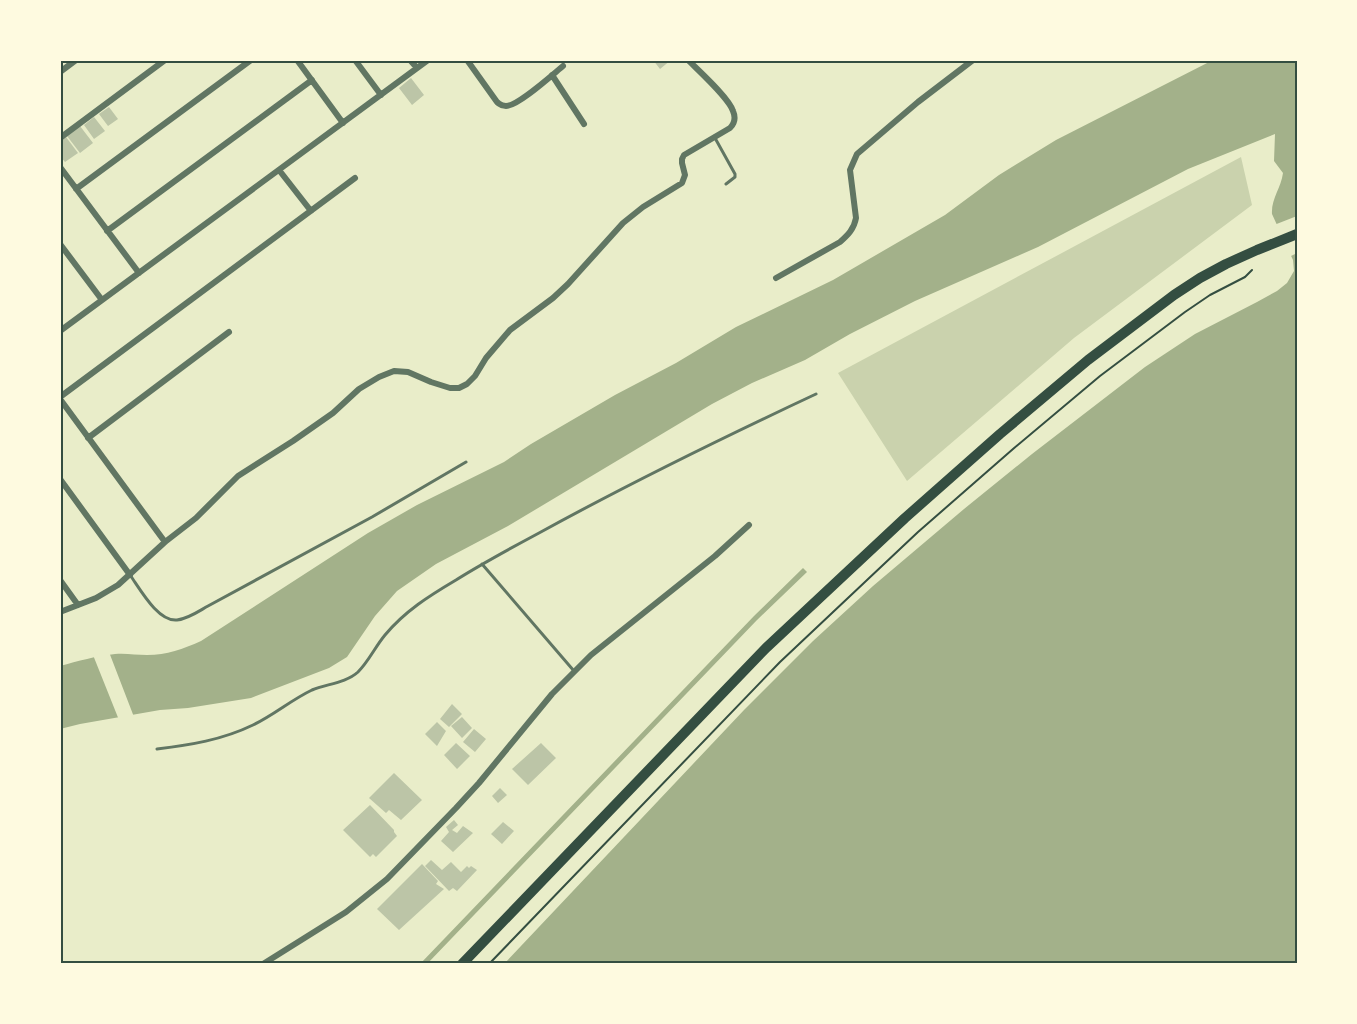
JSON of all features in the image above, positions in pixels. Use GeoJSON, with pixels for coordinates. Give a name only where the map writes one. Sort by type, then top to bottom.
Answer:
{"type":"FeatureCollection","features":[{"type":"Feature","properties":{"kind":"main road"},"geometry":{"type":"LineString","coordinates":[[462,964],[766,648],[904,518],[1000,434],[1088,360],[1200,278],[1257,250],[1297,234]]}},
{"type":"Feature","properties":{"kind":"street"},"geometry":{"type":"LineString","coordinates":[[60,72],[76,60]]}},
{"type":"Feature","properties":{"kind":"street"},"geometry":{"type":"LineString","coordinates":[[60,138],[165,60]]}},
{"type":"Feature","properties":{"kind":"street"},"geometry":{"type":"LineString","coordinates":[[76,189],[250,60]]}},
{"type":"Feature","properties":{"kind":"street"},"geometry":{"type":"LineString","coordinates":[[297,60],[343,123]]}},
{"type":"Feature","properties":{"kind":"street"},"geometry":{"type":"LineString","coordinates":[[355,60],[381,95]]}},
{"type":"Feature","properties":{"kind":"street"},"geometry":{"type":"LineString","coordinates":[[410,60],[417,69]]}},
{"type":"Feature","properties":{"kind":"street"},"geometry":{"type":"LineString","coordinates":[[61,327],[102,300],[428,60]]}},
{"type":"Feature","properties":{"kind":"street"},"geometry":{"type":"LineString","coordinates":[[467,60],[502,106],[519,101],[563,66]]}},
{"type":"Feature","properties":{"kind":"street"},"geometry":{"type":"LineString","coordinates":[[60,612],[108,592],[196,518],[238,476],[325,419],[359,389],[379,377],[394,371],[408,372],[450,388],[459,388],[467,384],[510,330],[561,291],[623,223],[685,180],[686,175],[682,163],[684,155],[733,125],[734,111],[688,60]]}},
{"type":"Feature","properties":{"kind":"street"},"geometry":{"type":"LineString","coordinates":[[776,278],[846,237],[855,225],[850,170],[857,154],[918,102],[973,60]]}},
{"type":"Feature","properties":{"kind":"street"},"geometry":{"type":"LineString","coordinates":[[552,75],[584,124]]}},
{"type":"Feature","properties":{"kind":"street"},"geometry":{"type":"LineString","coordinates":[[107,231],[312,80]]}},
{"type":"Feature","properties":{"kind":"street"},"geometry":{"type":"LineString","coordinates":[[60,167],[139,273]]}},
{"type":"Feature","properties":{"kind":"street"},"geometry":{"type":"LineString","coordinates":[[279,170],[311,210]]}},
{"type":"Feature","properties":{"kind":"street"},"geometry":{"type":"LineString","coordinates":[[165,542],[60,398],[355,178]]}},
{"type":"Feature","properties":{"kind":"street"},"geometry":{"type":"LineString","coordinates":[[60,244],[102,300]]}},
{"type":"Feature","properties":{"kind":"street"},"geometry":{"type":"LineString","coordinates":[[88,438],[229,332]]}},
{"type":"Feature","properties":{"kind":"street"},"geometry":{"type":"LineString","coordinates":[[60,479],[130,575]]}},
{"type":"Feature","properties":{"kind":"street"},"geometry":{"type":"LineString","coordinates":[[263,964],[346,912],[387,879],[479,783],[552,694],[574,671],[715,556],[749,525]]}},
{"type":"Feature","properties":{"kind":"street"},"geometry":{"type":"LineString","coordinates":[[60,580],[78,605]]}},
{"type":"Feature","properties":{"kind":"lane"},"geometry":{"type":"LineString","coordinates":[[715,137],[735,174],[733,179],[726,184]]}},
{"type":"Feature","properties":{"kind":"lane"},"geometry":{"type":"LineString","coordinates":[[157,748],[185,746],[232,734],[255,724],[297,697],[356,674],[383,638],[405,614],[482,564],[599,499],[816,394]]}},
{"type":"Feature","properties":{"kind":"lane"},"geometry":{"type":"LineString","coordinates":[[130,575],[161,615],[178,620],[372,518],[466,462]]}},
{"type":"Feature","properties":{"kind":"lane"},"geometry":{"type":"LineString","coordinates":[[482,564],[574,671]]}},
{"type":"Feature","properties":{"kind":"path"},"geometry":{"type":"LineString","coordinates":[[489,964],[780,662],[901,548],[1100,376],[1185,312],[1245,277],[1252,270]]}},
{"type":"Feature","properties":{"kind":"shaded area"},"geometry":{"type":"Polygon","coordinates":[[[1213,60],[1297,60],[1297,964],[504,964],[744,710],[813,641],[873,586],[1032,454],[1145,367],[1195,334],[1277,291],[1287,283],[1294,271],[1293,260],[1272,214],[1273,203],[1283,173],[1274,161],[1275,134],[1188,169],[1038,247],[915,301],[805,360],[752,383],[712,404],[508,526],[436,564],[397,591],[375,616],[347,657],[329,668],[251,698],[160,710],[60,729],[60,666],[115,654],[161,654],[201,641],[368,533],[417,505],[504,462],[615,395],[676,363],[736,327],[833,280],[945,215],[999,175],[1056,140],[1213,60]]]}},
{"type":"Feature","properties":{"kind":"shaded area"},"geometry":{"type":"Polygon","coordinates":[[[1241,157],[1252,205],[1074,338],[907,481],[838,373],[1241,157]]]}},
{"type":"Feature","properties":{"kind":"shaded area"},"geometry":{"type":"Polygon","coordinates":[[[803,568],[807,572],[757,620],[427,964],[420,964],[754,616],[803,568]]]}},
{"type":"Feature","properties":{"kind":"pier"},"geometry":{"type":"Polygon","coordinates":[[[1297,216],[1297,253],[1289,257],[1274,225],[1297,216]]]}},
{"type":"Feature","properties":{"kind":"pier"},"geometry":{"type":"Polygon","coordinates":[[[109,652],[134,717],[119,720],[93,655],[109,652]]]}},
{"type":"Feature","properties":{"kind":"building"},"geometry":{"type":"Polygon","coordinates":[[[653,60],[671,60],[660,69],[653,60]]]}},
{"type":"Feature","properties":{"kind":"building"},"geometry":{"type":"Polygon","coordinates":[[[411,78],[424,95],[412,105],[399,88],[411,78]]]}},
{"type":"Feature","properties":{"kind":"building"},"geometry":{"type":"Polygon","coordinates":[[[109,107],[118,119],[108,126],[99,114],[109,107]]]}},
{"type":"Feature","properties":{"kind":"building"},"geometry":{"type":"Polygon","coordinates":[[[94,117],[105,131],[94,139],[84,125],[94,117]]]}},
{"type":"Feature","properties":{"kind":"building"},"geometry":{"type":"Polygon","coordinates":[[[80,126],[93,143],[80,153],[67,136],[80,126]]]}},
{"type":"Feature","properties":{"kind":"building"},"geometry":{"type":"Polygon","coordinates":[[[66,137],[78,153],[65,162],[60,156],[60,141],[66,137]]]}},
{"type":"Feature","properties":{"kind":"building"},"geometry":{"type":"Polygon","coordinates":[[[452,704],[462,714],[449,727],[440,719],[452,704]]]}},
{"type":"Feature","properties":{"kind":"building"},"geometry":{"type":"Polygon","coordinates":[[[462,717],[472,728],[462,738],[451,726],[462,717]]]}},
{"type":"Feature","properties":{"kind":"building"},"geometry":{"type":"Polygon","coordinates":[[[437,722],[446,731],[437,746],[425,734],[437,722]]]}},
{"type":"Feature","properties":{"kind":"building"},"geometry":{"type":"Polygon","coordinates":[[[474,729],[486,739],[475,752],[463,742],[474,729]]]}},
{"type":"Feature","properties":{"kind":"building"},"geometry":{"type":"Polygon","coordinates":[[[456,743],[470,756],[457,769],[444,755],[456,743]]]}},
{"type":"Feature","properties":{"kind":"building"},"geometry":{"type":"Polygon","coordinates":[[[541,743],[556,758],[528,785],[512,769],[541,743]]]}},
{"type":"Feature","properties":{"kind":"building"},"geometry":{"type":"Polygon","coordinates":[[[394,773],[422,800],[401,820],[389,810],[386,813],[369,798],[394,773]]]}},
{"type":"Feature","properties":{"kind":"building"},"geometry":{"type":"Polygon","coordinates":[[[500,788],[507,795],[498,803],[492,796],[500,788]]]}},
{"type":"Feature","properties":{"kind":"building"},"geometry":{"type":"Polygon","coordinates":[[[370,805],[397,836],[376,857],[373,854],[370,857],[343,830],[370,805]]]}},
{"type":"Feature","properties":{"kind":"building"},"geometry":{"type":"Polygon","coordinates":[[[454,820],[458,825],[452,830],[457,833],[463,826],[473,833],[453,852],[441,841],[449,832],[446,827],[454,820]]]}},
{"type":"Feature","properties":{"kind":"building"},"geometry":{"type":"Polygon","coordinates":[[[503,822],[514,831],[502,844],[491,834],[503,822]]]}},
{"type":"Feature","properties":{"kind":"building"},"geometry":{"type":"Polygon","coordinates":[[[431,860],[442,870],[451,862],[461,872],[467,866],[477,870],[457,891],[453,888],[449,891],[425,866],[431,860]]]}},
{"type":"Feature","properties":{"kind":"building"},"geometry":{"type":"Polygon","coordinates":[[[422,864],[438,881],[436,884],[444,889],[399,930],[377,909],[422,864]]]}}]}
